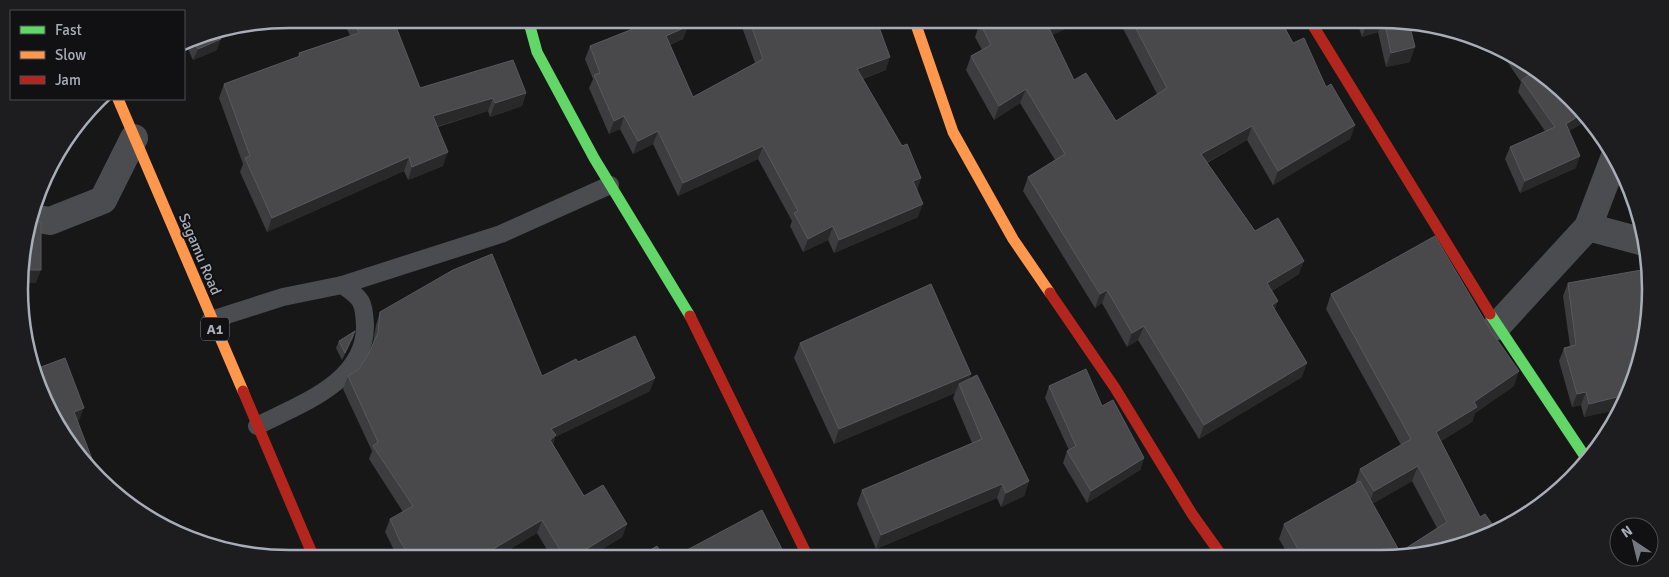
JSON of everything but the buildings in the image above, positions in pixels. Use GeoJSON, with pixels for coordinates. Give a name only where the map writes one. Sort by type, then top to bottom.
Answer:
{"type":"FeatureCollection","features":[{"type":"Feature","properties":{"kind":"main road"},"geometry":{"type":"LineString","coordinates":[[530,27],[537,52],[610,185],[692,317],[805,550]]}},
{"type":"Feature","properties":{"kind":"main road"},"geometry":{"type":"LineString","coordinates":[[917,27],[953,132],[1014,239],[1115,388],[1192,514],[1218,550]]}},
{"type":"Feature","properties":{"kind":"main road"},"geometry":{"type":"LineString","coordinates":[[1314,27],[1497,326],[1583,453]]}},
{"type":"Feature","properties":{"kind":"main road","name":"Sagamu Road"},"geometry":{"type":"LineString","coordinates":[[118,100],[311,550]]}},
{"type":"Feature","properties":{"kind":"street"},"geometry":{"type":"LineString","coordinates":[[37,219],[50,221],[103,200],[134,138]]}},
{"type":"Feature","properties":{"kind":"street"},"geometry":{"type":"LineString","coordinates":[[1497,326],[1588,227],[1611,166]]}},
{"type":"Feature","properties":{"kind":"street"},"geometry":{"type":"LineString","coordinates":[[1588,227],[1636,240]]}},
{"type":"Feature","properties":{"kind":"lane"},"geometry":{"type":"LineString","coordinates":[[212,320],[284,297],[342,285],[500,234],[610,185]]}},
{"type":"Feature","properties":{"kind":"lane"},"geometry":{"type":"LineString","coordinates":[[257,426],[323,393],[352,367],[365,337],[365,306],[356,294],[342,285]]}},
{"type":"Feature","properties":{"kind":"traffic: fast"},"geometry":{"type":"LineString","coordinates":[[530,27],[537,52],[594,158],[690,316]]}},
{"type":"Feature","properties":{"kind":"traffic: fast"},"geometry":{"type":"LineString","coordinates":[[1490,314],[1583,453]]}},
{"type":"Feature","properties":{"kind":"traffic: slow"},"geometry":{"type":"LineString","coordinates":[[917,27],[953,132],[1013,239],[1050,293]]}},
{"type":"Feature","properties":{"kind":"traffic: slow"},"geometry":{"type":"LineString","coordinates":[[118,100],[243,391]]}},
{"type":"Feature","properties":{"kind":"traffic: jam"},"geometry":{"type":"LineString","coordinates":[[1314,27],[1490,314]]}},
{"type":"Feature","properties":{"kind":"traffic: jam"},"geometry":{"type":"LineString","coordinates":[[1050,293],[1115,388],[1192,514],[1218,550]]}},
{"type":"Feature","properties":{"kind":"traffic: jam"},"geometry":{"type":"LineString","coordinates":[[690,316],[805,550]]}},
{"type":"Feature","properties":{"kind":"traffic: jam"},"geometry":{"type":"LineString","coordinates":[[243,391],[311,550]]}}]}
